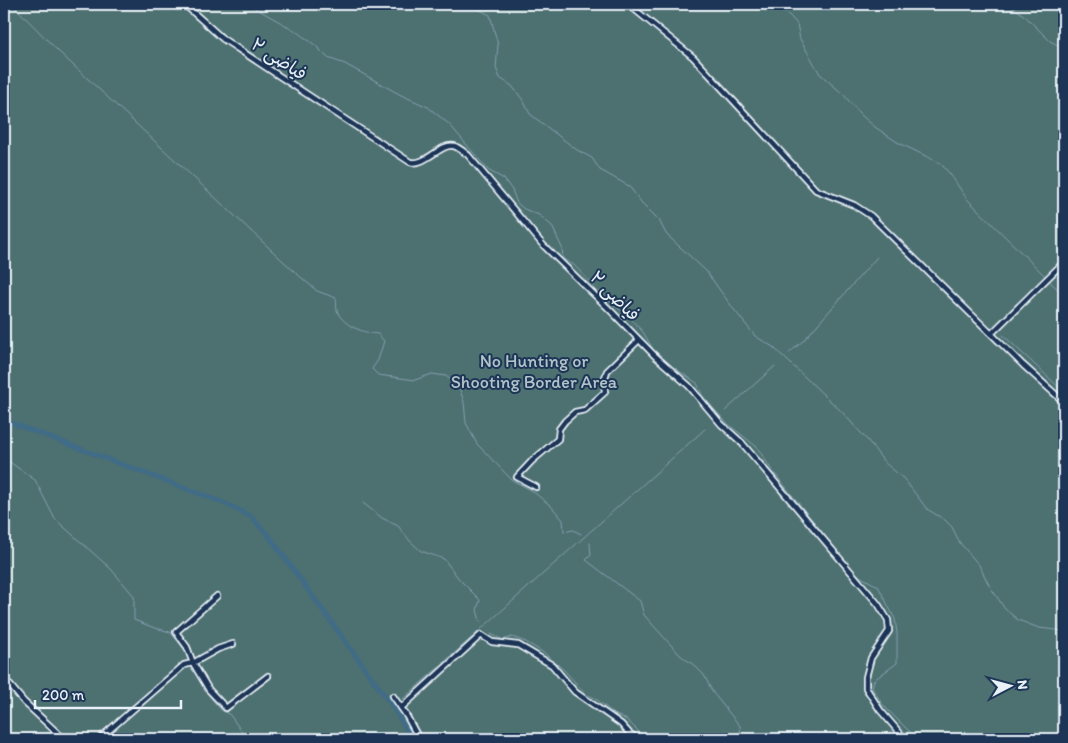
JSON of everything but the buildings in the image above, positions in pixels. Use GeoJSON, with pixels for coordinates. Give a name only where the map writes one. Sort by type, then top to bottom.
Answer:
{"type":"FeatureCollection","features":[{"type":"Feature","properties":{"kind":"street","name":"فیاضی ۲"},"geometry":{"type":"LineString","coordinates":[[184,4],[223,39],[410,162],[418,162],[444,147],[454,146],[468,155],[543,245],[671,372],[689,386],[721,424],[742,444],[878,604],[888,620],[889,631],[871,658],[866,677],[866,688],[880,710],[905,739]]}},
{"type":"Feature","properties":{"kind":"street"},"geometry":{"type":"LineString","coordinates":[[628,4],[694,57],[816,190],[854,205],[871,216],[1023,365],[1064,402]]}},
{"type":"Feature","properties":{"kind":"street"},"geometry":{"type":"LineString","coordinates":[[992,333],[1064,262]]}},
{"type":"Feature","properties":{"kind":"street"},"geometry":{"type":"LineString","coordinates":[[536,488],[517,477],[532,461],[558,439],[560,429],[565,421],[575,412],[585,410],[605,392],[604,381],[608,371],[639,340]]}},
{"type":"Feature","properties":{"kind":"street"},"geometry":{"type":"LineString","coordinates":[[217,596],[176,632],[187,647],[190,664],[209,690],[226,708],[268,676]]}},
{"type":"Feature","properties":{"kind":"street"},"geometry":{"type":"LineString","coordinates":[[402,708],[482,635],[492,642],[518,645],[552,664],[575,692],[621,724],[638,739]]}},
{"type":"Feature","properties":{"kind":"street"},"geometry":{"type":"LineString","coordinates":[[99,739],[150,694],[190,664],[218,649],[233,644]]}},
{"type":"Feature","properties":{"kind":"street"},"geometry":{"type":"LineString","coordinates":[[4,678],[24,702],[64,739]]}},
{"type":"Feature","properties":{"kind":"street"},"geometry":{"type":"LineString","coordinates":[[393,696],[419,739]]}},
{"type":"Feature","properties":{"kind":"green space","name":"No Hunting or Shooting Border Area"},"geometry":{"type":"Polygon","coordinates":[[[4,4],[1064,4],[1064,739],[4,739],[4,4]]]}},
{"type":"Feature","properties":{"kind":"waterway"},"geometry":{"type":"LineString","coordinates":[[12,4],[58,51],[296,273],[317,291],[336,298],[337,310],[348,324],[354,328],[378,334],[384,341],[378,360],[372,369],[378,375],[415,380],[432,374],[446,376],[459,387],[464,402],[466,423],[477,444],[512,480],[531,490],[551,506],[563,520],[564,532],[573,530],[581,534]]}},
{"type":"Feature","properties":{"kind":"waterway"},"geometry":{"type":"LineString","coordinates":[[248,4],[294,30],[315,45],[328,58],[345,64],[401,95],[428,107],[450,125],[488,170],[504,179],[512,190],[517,203],[524,209],[539,215],[552,226],[562,248],[563,259],[574,265],[602,294],[632,320],[643,332],[653,349],[670,365],[697,383],[702,395],[728,424],[757,447],[771,469],[852,569],[861,577],[878,586],[895,619],[897,663],[874,680],[872,688],[883,705],[917,739]]}},
{"type":"Feature","properties":{"kind":"waterway"},"geometry":{"type":"LineString","coordinates":[[468,4],[490,15],[498,45],[496,68],[500,78],[512,86],[523,100],[530,114],[577,150],[592,158],[600,170],[629,186],[641,202],[659,220],[666,234],[706,271],[755,336],[773,347],[842,412],[885,463],[904,479],[927,509],[945,520],[952,527],[960,543],[979,565],[989,585],[1005,609],[1018,620],[1039,628],[1064,631]]}},
{"type":"Feature","properties":{"kind":"waterway"},"geometry":{"type":"LineString","coordinates":[[750,4],[771,5],[789,15],[797,24],[800,39],[820,74],[843,94],[861,115],[875,127],[897,142],[940,163],[967,199],[1046,277]]}},
{"type":"Feature","properties":{"kind":"waterway"},"geometry":{"type":"LineString","coordinates":[[1009,4],[1026,17],[1050,41],[1064,48]]}},
{"type":"Feature","properties":{"kind":"waterway"},"geometry":{"type":"LineString","coordinates":[[789,353],[803,341],[877,257]]}},
{"type":"Feature","properties":{"kind":"waterway"},"geometry":{"type":"LineString","coordinates":[[1048,280],[1064,295]]}},
{"type":"Feature","properties":{"kind":"waterway"},"geometry":{"type":"LineString","coordinates":[[1003,335],[1064,392]]}},
{"type":"Feature","properties":{"kind":"waterway"},"geometry":{"type":"LineString","coordinates":[[725,411],[775,366]]}},
{"type":"Feature","properties":{"kind":"waterway"},"geometry":{"type":"LineString","coordinates":[[4,420],[224,503],[250,516],[269,536],[393,707],[412,739]]}},
{"type":"Feature","properties":{"kind":"waterway"},"geometry":{"type":"LineString","coordinates":[[403,699],[705,429]]}},
{"type":"Feature","properties":{"kind":"waterway"},"geometry":{"type":"LineString","coordinates":[[4,458],[35,480],[55,519],[111,569],[134,596],[134,620],[170,632],[185,650],[189,662]]}},
{"type":"Feature","properties":{"kind":"waterway"},"geometry":{"type":"LineString","coordinates":[[363,503],[382,518],[398,526],[421,551],[444,559],[459,579],[480,600],[477,610],[480,621]]}},
{"type":"Feature","properties":{"kind":"waterway"},"geometry":{"type":"LineString","coordinates":[[590,543],[591,555],[586,560],[640,601],[644,615],[680,655],[704,675],[713,693],[740,726],[741,739]]}},
{"type":"Feature","properties":{"kind":"waterway"},"geometry":{"type":"LineString","coordinates":[[491,634],[503,640],[512,637],[526,642],[544,653],[564,670],[587,695],[595,698],[614,714],[627,720],[646,739]]}},
{"type":"Feature","properties":{"kind":"waterway"},"geometry":{"type":"LineString","coordinates":[[190,666],[211,698],[221,710],[230,715],[247,739]]}},
{"type":"Feature","properties":{"kind":"waterway"},"geometry":{"type":"LineString","coordinates":[[880,739],[893,730]]}}]}
